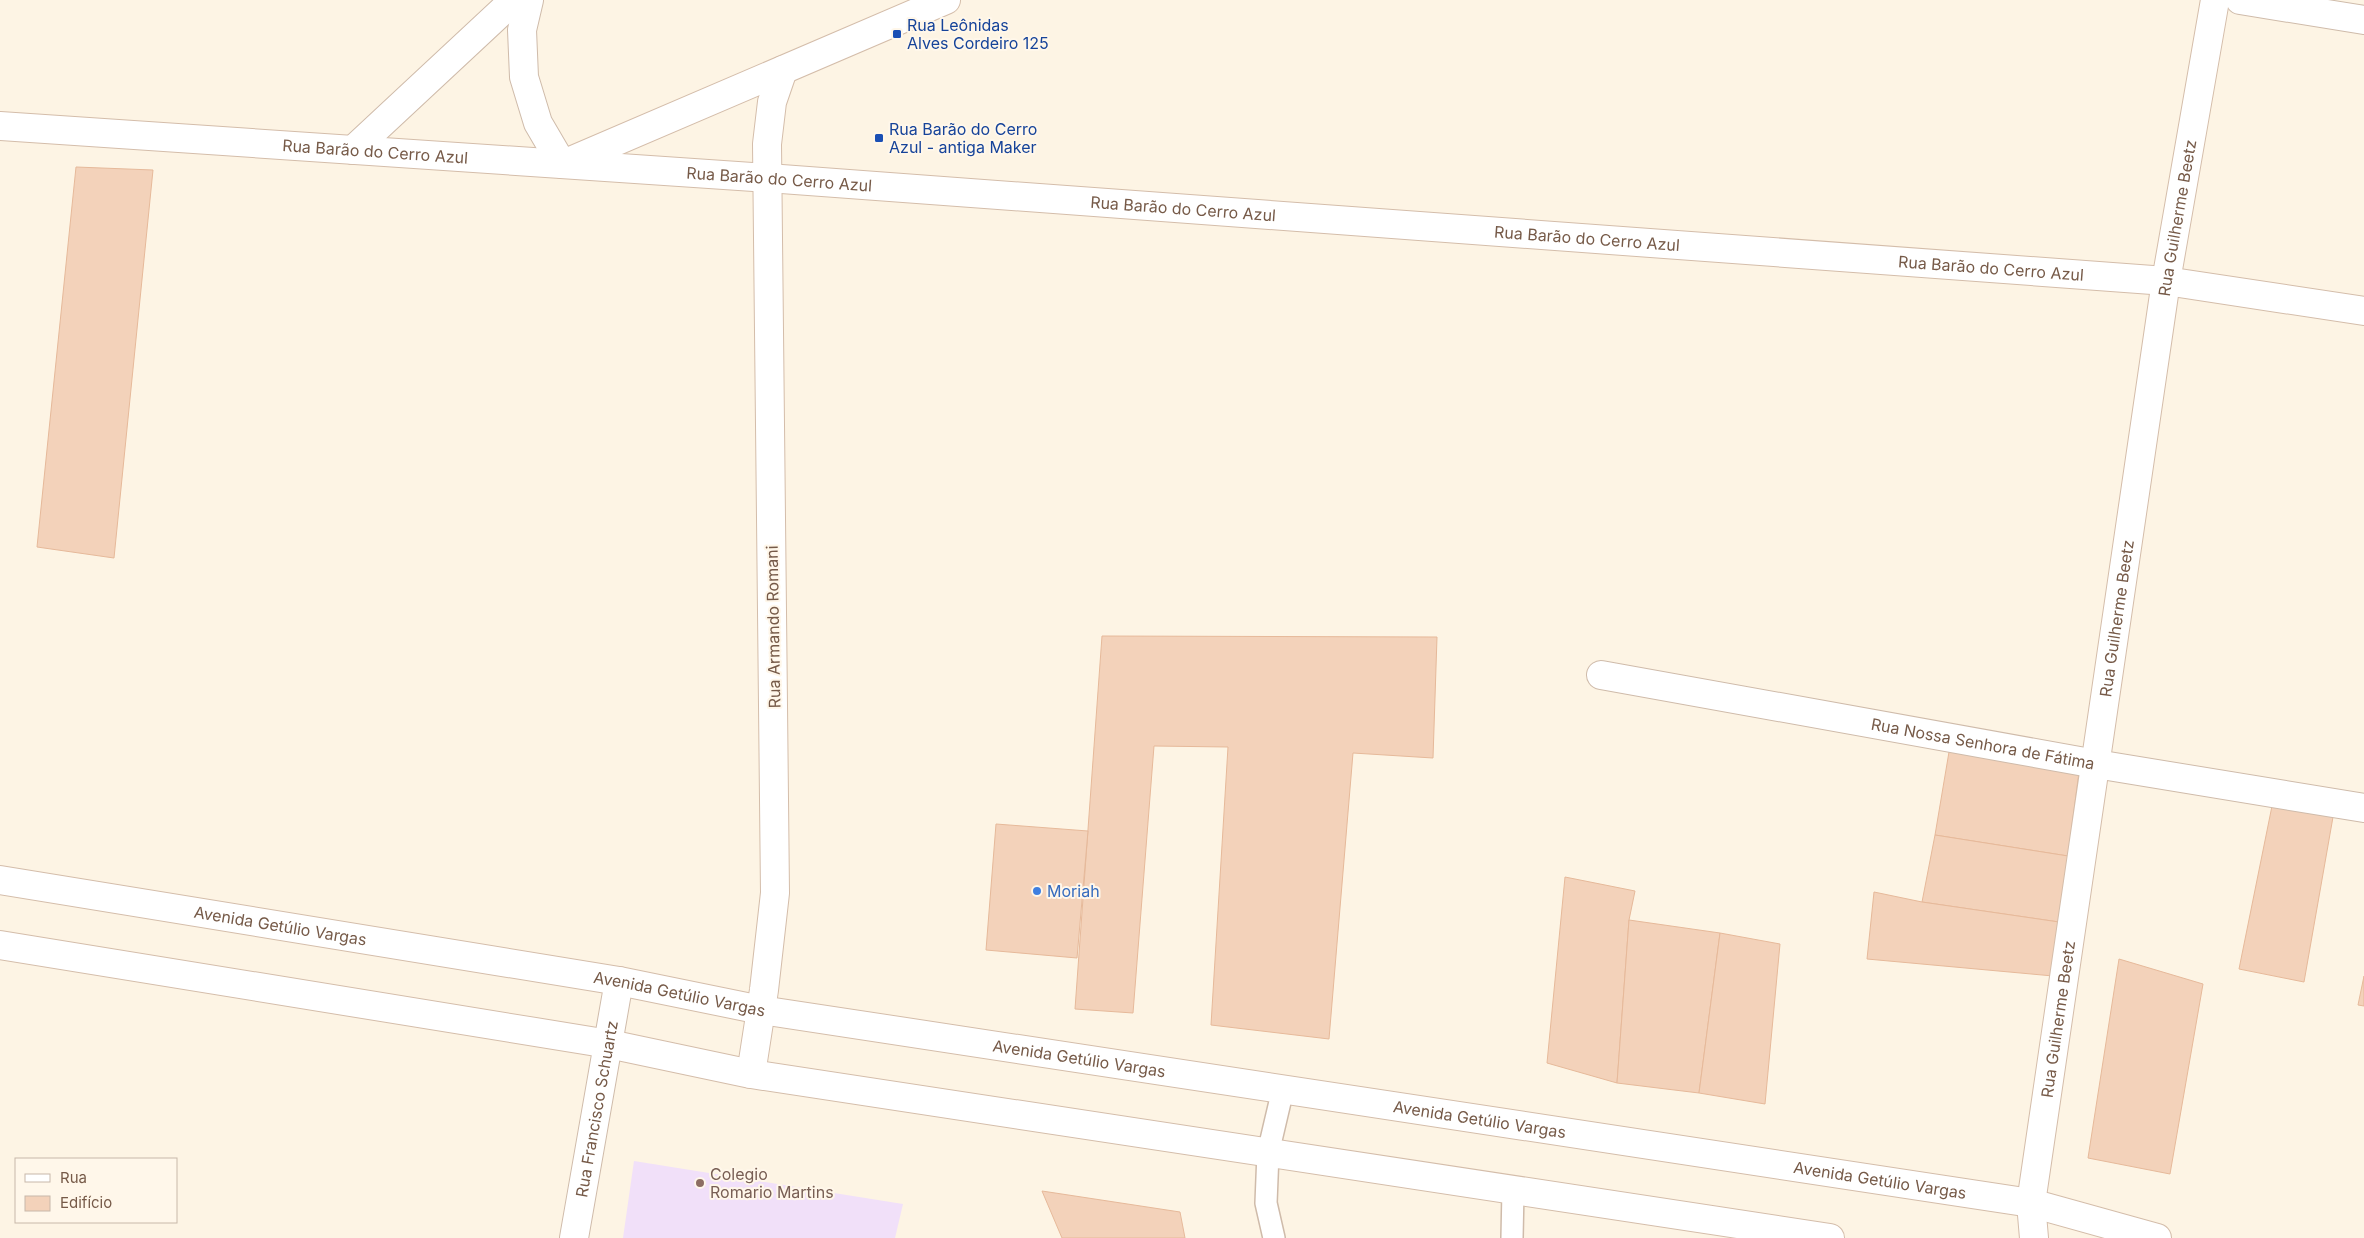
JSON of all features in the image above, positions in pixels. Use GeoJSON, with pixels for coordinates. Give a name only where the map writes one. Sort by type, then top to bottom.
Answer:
{"type":"FeatureCollection","features":[{"type":"Feature","properties":{"kind":"main road"},"geometry":{"type":"LineString","coordinates":[[353,150],[514,0]]}},
{"type":"Feature","properties":{"kind":"main road"},"geometry":{"type":"LineString","coordinates":[[529,0],[522,30],[524,77],[538,123],[562,164],[946,0]]}},
{"type":"Feature","properties":{"kind":"main road","name":"Rua Guilherme Beetz"},"geometry":{"type":"LineString","coordinates":[[2034,1238],[2031,1203],[2166,281],[2215,0]]}},
{"type":"Feature","properties":{"kind":"main road"},"geometry":{"type":"LineString","coordinates":[[2240,0],[2364,20]]}},
{"type":"Feature","properties":{"kind":"main road","name":"Rua Armando Romani"},"geometry":{"type":"LineString","coordinates":[[751,1074],[761,1010],[775,893],[767,144],[772,102],[783,70]]}},
{"type":"Feature","properties":{"kind":"main road","name":"Rua Barão do Cerro Azul"},"geometry":{"type":"LineString","coordinates":[[0,126],[768,178],[2166,281],[2364,311]]}},
{"type":"Feature","properties":{"kind":"main road","name":"Rua Nossa Senhora de Fátima"},"geometry":{"type":"LineString","coordinates":[[1601,675],[2096,764],[2364,808]]}},
{"type":"Feature","properties":{"kind":"main road","name":"Avenida Getúlio Vargas"},"geometry":{"type":"LineString","coordinates":[[0,880],[619,981],[761,1010],[2031,1203],[2157,1238]]}},
{"type":"Feature","properties":{"kind":"main road"},"geometry":{"type":"LineString","coordinates":[[0,944],[609,1044],[751,1074],[1830,1238]]}},
{"type":"Feature","properties":{"kind":"main road","name":"Rua Francisco Schuartz"},"geometry":{"type":"LineString","coordinates":[[574,1238],[619,981]]}},
{"type":"Feature","properties":{"kind":"lane"},"geometry":{"type":"LineString","coordinates":[[1274,1238],[1266,1203],[1268,1153],[1283,1090]]}},
{"type":"Feature","properties":{"kind":"lane"},"geometry":{"type":"LineString","coordinates":[[1512,1238],[1513,1190]]}},
{"type":"Feature","properties":{"kind":"shaded area","name":"Colegio Romario Martins"},"geometry":{"type":"Polygon","coordinates":[[[634,1161],[903,1204],[895,1238],[623,1238],[634,1161]]]}},
{"type":"Feature","properties":{"kind":"building"},"geometry":{"type":"Polygon","coordinates":[[[76,167],[153,170],[114,558],[37,547],[76,167]]]}},
{"type":"Feature","properties":{"kind":"building"},"geometry":{"type":"Polygon","coordinates":[[[1102,636],[1437,637],[1433,758],[1353,753],[1329,1039],[1211,1025],[1228,747],[1154,746],[1133,1013],[1075,1009],[1102,636]]]}},
{"type":"Feature","properties":{"kind":"building"},"geometry":{"type":"Polygon","coordinates":[[[1950,746],[2079,772],[2068,856],[1935,835],[1950,746]]]}},
{"type":"Feature","properties":{"kind":"building"},"geometry":{"type":"Polygon","coordinates":[[[2272,806],[2333,817],[2304,982],[2239,969],[2272,806]]]}},
{"type":"Feature","properties":{"kind":"building","name":"Moriah"},"geometry":{"type":"Polygon","coordinates":[[[996,824],[1088,831],[1077,958],[986,950],[996,824]]]}},
{"type":"Feature","properties":{"kind":"building"},"geometry":{"type":"Polygon","coordinates":[[[1935,835],[2068,856],[2059,922],[1922,902],[1935,835]]]}},
{"type":"Feature","properties":{"kind":"building"},"geometry":{"type":"Polygon","coordinates":[[[1565,877],[1635,891],[1629,920],[1617,1083],[1547,1063],[1565,877]]]}},
{"type":"Feature","properties":{"kind":"building"},"geometry":{"type":"Polygon","coordinates":[[[1874,892],[1922,902],[2059,922],[2053,976],[1867,959],[1874,892]]]}},
{"type":"Feature","properties":{"kind":"building"},"geometry":{"type":"Polygon","coordinates":[[[1629,920],[1720,933],[1699,1093],[1617,1083],[1629,920]]]}},
{"type":"Feature","properties":{"kind":"building"},"geometry":{"type":"Polygon","coordinates":[[[1720,933],[1780,944],[1765,1104],[1699,1093],[1720,933]]]}},
{"type":"Feature","properties":{"kind":"building"},"geometry":{"type":"Polygon","coordinates":[[[2119,959],[2203,984],[2170,1174],[2088,1158],[2119,959]]]}},
{"type":"Feature","properties":{"kind":"building"},"geometry":{"type":"Polygon","coordinates":[[[2364,976],[2364,1006],[2358,1005],[2364,976]]]}},
{"type":"Feature","properties":{"kind":"building"},"geometry":{"type":"Polygon","coordinates":[[[1042,1191],[1180,1212],[1185,1238],[1062,1238],[1042,1191]]]}},
{"type":"Feature","properties":{"kind":"place","name":"Rua Leônidas Alves Cordeiro 125"},"geometry":{"type":"Point","coordinates":[897,34]}},
{"type":"Feature","properties":{"kind":"place","name":"Rua Barão do Cerro Azul - antiga Maker"},"geometry":{"type":"Point","coordinates":[879,138]}},
{"type":"Feature","properties":{"kind":"place","name":"Moriah"},"geometry":{"type":"Point","coordinates":[1037,891]}},
{"type":"Feature","properties":{"kind":"place","name":"Colegio Romario Martins"},"geometry":{"type":"Point","coordinates":[700,1183]}}]}
